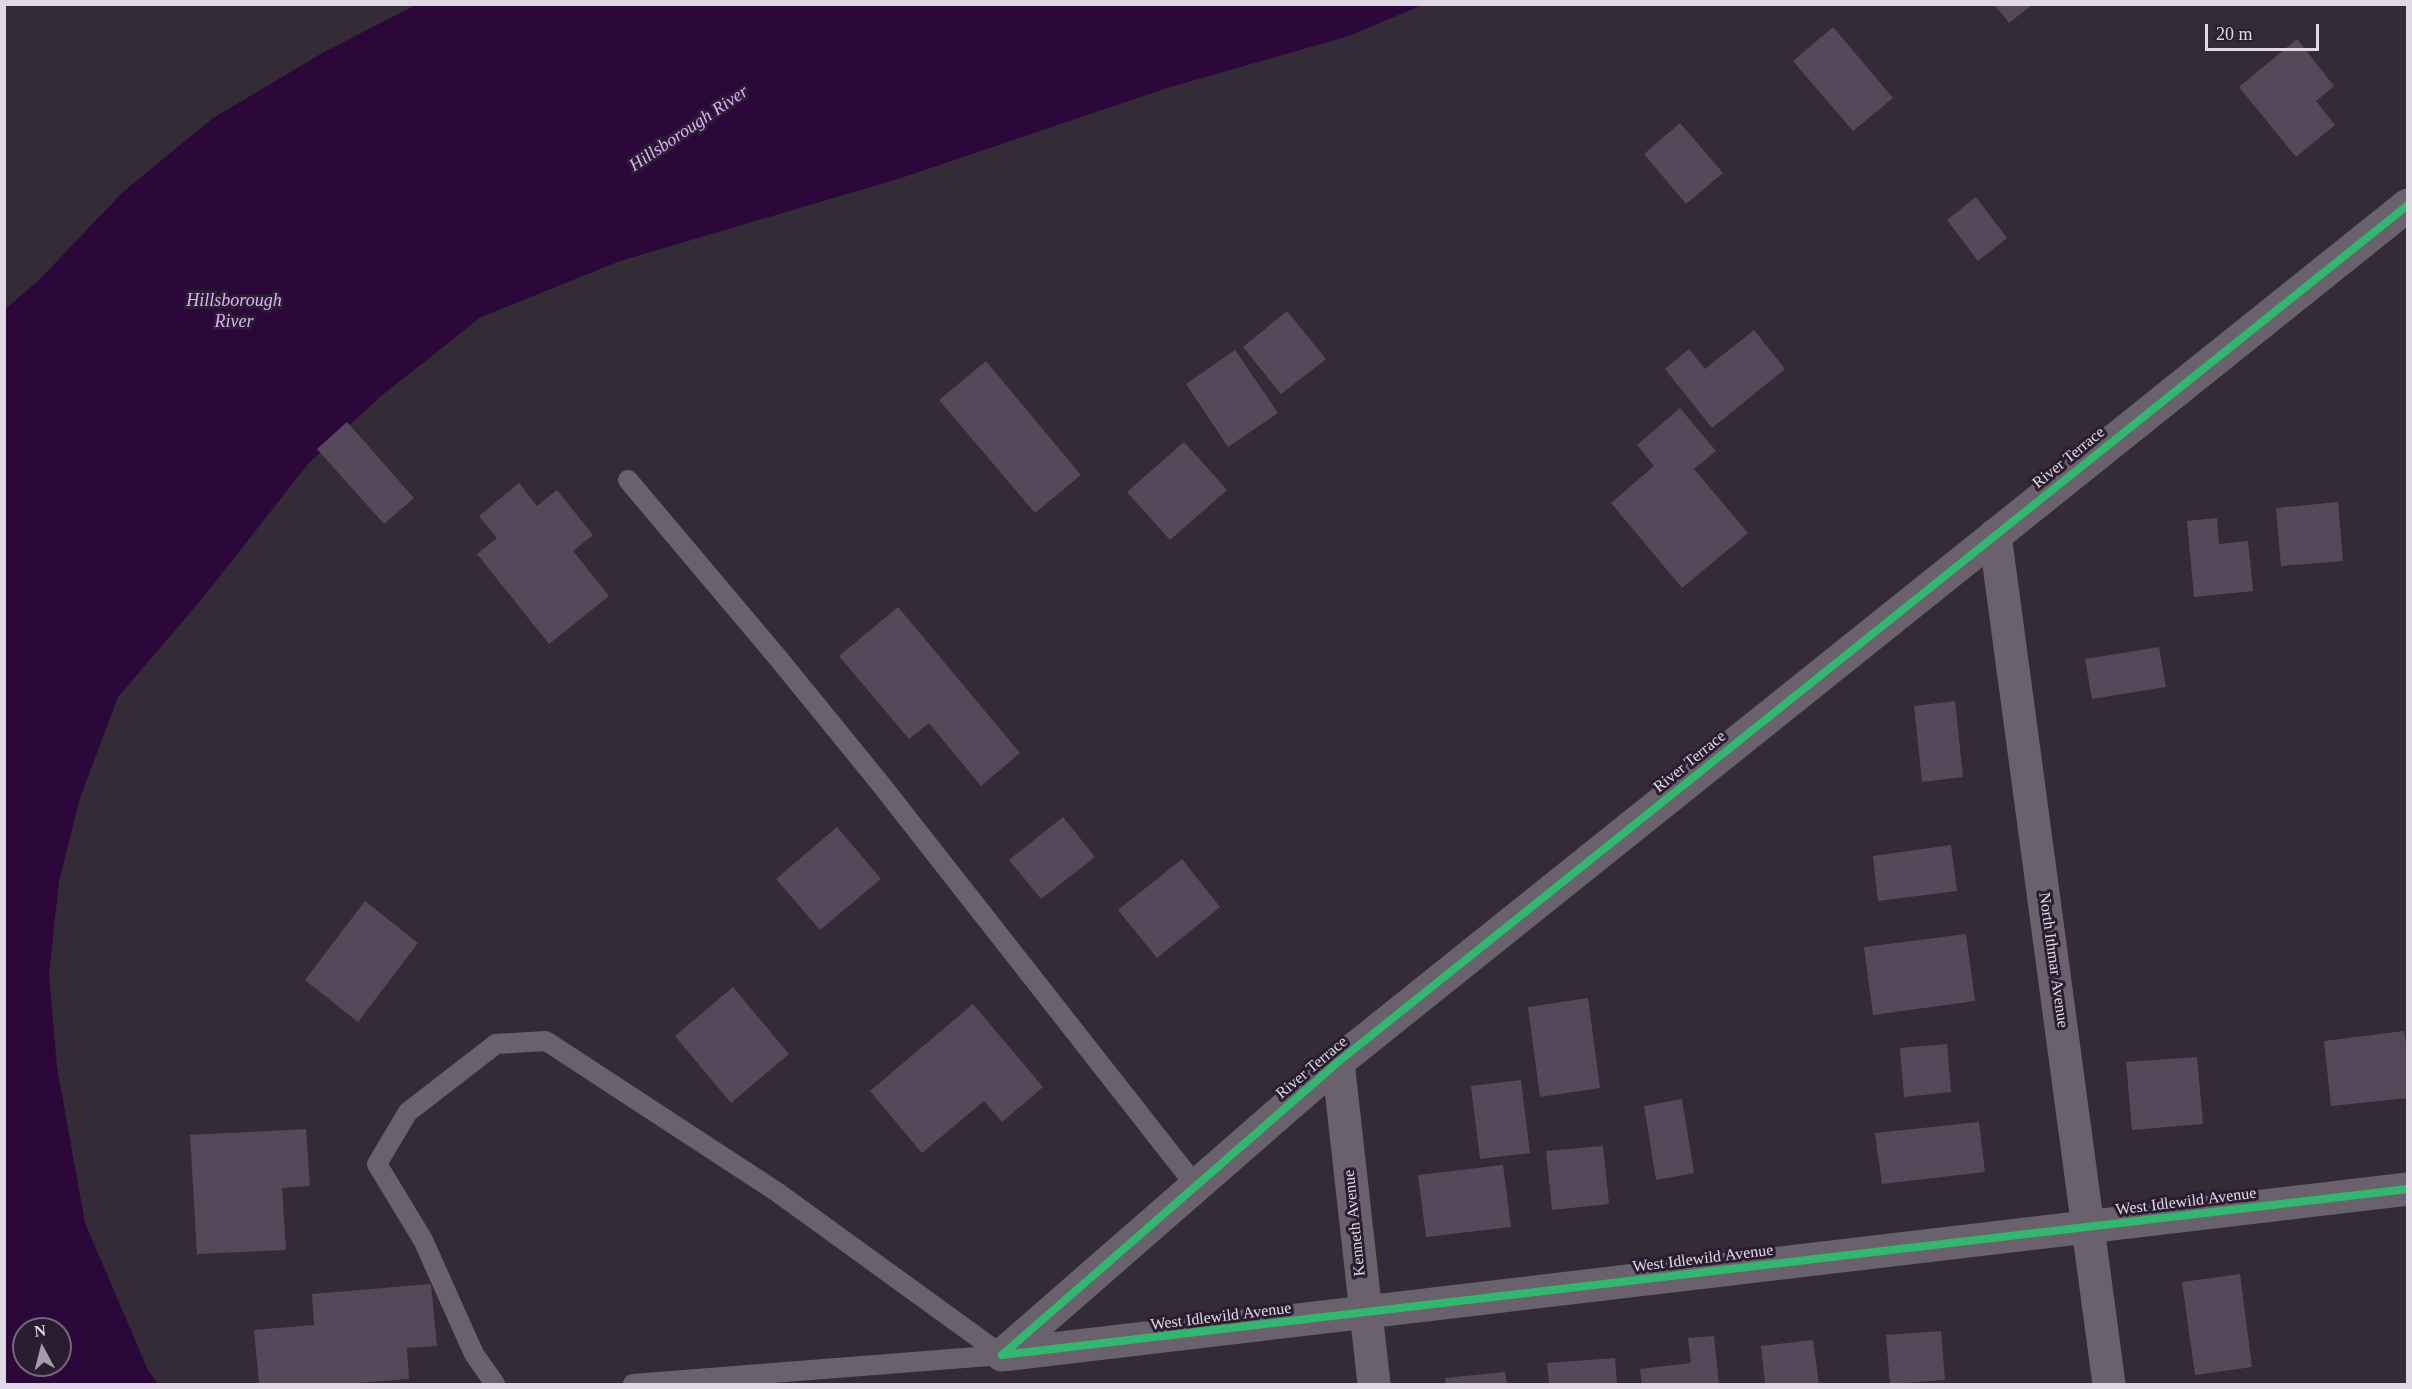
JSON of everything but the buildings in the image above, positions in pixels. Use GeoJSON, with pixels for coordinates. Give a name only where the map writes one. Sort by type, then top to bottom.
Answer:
{"type":"FeatureCollection","features":[{"type":"Feature","properties":{"kind":"street","name":"River Terrace"},"geometry":{"type":"LineString","coordinates":[[1002,1355],[1338,1062],[2408,205]]}},
{"type":"Feature","properties":{"kind":"street","name":"North Ithmar Avenue"},"geometry":{"type":"LineString","coordinates":[[1995,535],[2109,1384]]}},
{"type":"Feature","properties":{"kind":"street","name":"Kenneth Avenue"},"geometry":{"type":"LineString","coordinates":[[1338,1062],[1374,1384]]}},
{"type":"Feature","properties":{"kind":"street","name":"West Idlewild Avenue"},"geometry":{"type":"LineString","coordinates":[[1002,1355],[1365,1314],[2408,1189]]}},
{"type":"Feature","properties":{"kind":"lane"},"geometry":{"type":"LineString","coordinates":[[628,480],[872,773],[1196,1186]]}},
{"type":"Feature","properties":{"kind":"lane"},"geometry":{"type":"LineString","coordinates":[[495,1384],[474,1354],[423,1240],[377,1164],[408,1112],[496,1044],[546,1041],[777,1192],[1002,1355]]}},
{"type":"Feature","properties":{"kind":"lane"},"geometry":{"type":"LineString","coordinates":[[633,1384],[1002,1355]]}},
{"type":"Feature","properties":{"kind":"water","name":"Hillsborough River"},"geometry":{"type":"Polygon","coordinates":[[[416,5],[1422,5],[1349,36],[1167,88],[901,178],[620,261],[481,317],[381,396],[308,464],[201,600],[118,697],[80,798],[59,882],[49,974],[57,1067],[85,1223],[148,1370],[158,1384],[5,1384],[4,310],[38,281],[123,192],[213,118],[326,51],[416,5]]]}},
{"type":"Feature","properties":{"kind":"cycle path"},"geometry":{"type":"LineString","coordinates":[[1002,1355],[1338,1062],[2408,205]]}},
{"type":"Feature","properties":{"kind":"cycle path"},"geometry":{"type":"LineString","coordinates":[[1002,1355],[2408,1189]]}}]}
